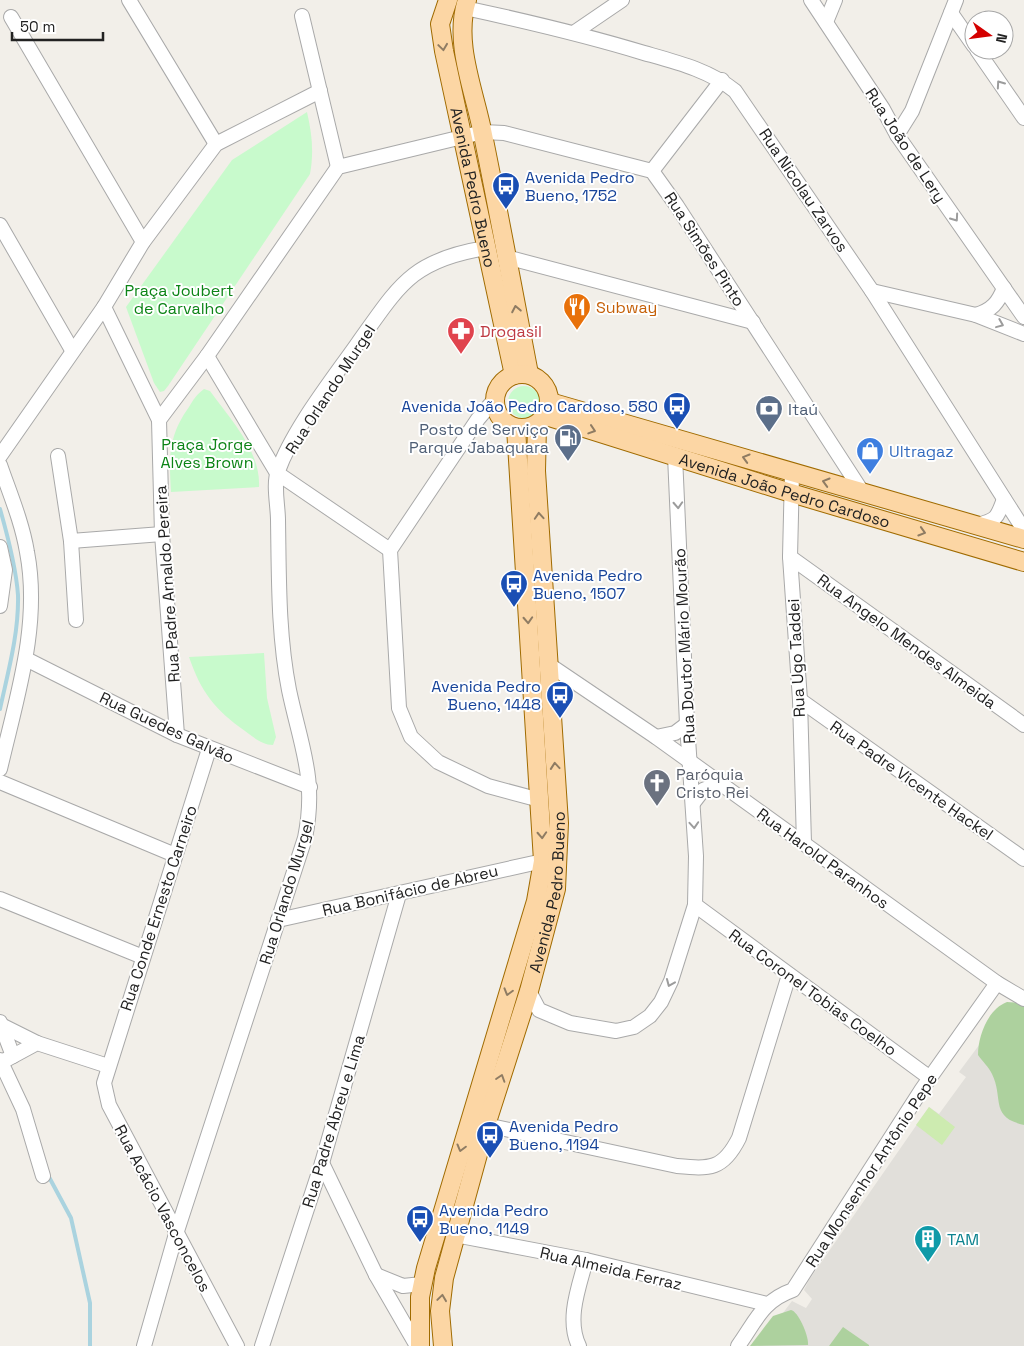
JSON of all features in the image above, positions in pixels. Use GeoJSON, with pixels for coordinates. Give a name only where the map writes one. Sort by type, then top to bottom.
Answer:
{"type":"FeatureCollection","features":[{"type":"Feature","properties":{"kind":"main road","name":"Avenida Pedro Bueno"},"geometry":{"type":"LineString","coordinates":[[448,0],[440,24],[444,51],[486,248],[521,375]]}},
{"type":"Feature","properties":{"kind":"main road","name":"Avenida Pedro Bueno"},"geometry":{"type":"LineString","coordinates":[[466,4],[463,30],[467,63],[483,132],[506,256],[521,375]]}},
{"type":"Feature","properties":{"kind":"main road"},"geometry":{"type":"LineString","coordinates":[[521,375],[538,379],[546,387],[544,414],[530,428],[516,428],[503,421],[496,406],[501,384],[521,375]]}},
{"type":"Feature","properties":{"kind":"main road","name":"Avenida Pedro Bueno"},"geometry":{"type":"LineString","coordinates":[[443,1346],[440,1311],[444,1278],[486,1125],[529,991],[556,889],[559,859],[559,823],[536,471],[544,414]]}},
{"type":"Feature","properties":{"kind":"main road","name":"Avenida João Pedro Cardoso"},"geometry":{"type":"LineString","coordinates":[[544,414],[791,493],[1024,562]]}},
{"type":"Feature","properties":{"kind":"main road","name":"Avenida João Pedro Cardoso"},"geometry":{"type":"LineString","coordinates":[[544,414],[792,472],[1024,539]]}},
{"type":"Feature","properties":{"kind":"main road","name":"Avenida Pedro Bueno"},"geometry":{"type":"LineString","coordinates":[[418,1346],[418,1322],[422,1284],[468,1121],[536,901],[543,861],[516,428]]}},
{"type":"Feature","properties":{"kind":"street"},"geometry":{"type":"LineString","coordinates":[[129,0],[216,144]]}},
{"type":"Feature","properties":{"kind":"street"},"geometry":{"type":"LineString","coordinates":[[575,32],[622,0]]}},
{"type":"Feature","properties":{"kind":"street","name":"Rua João de Lery"},"geometry":{"type":"LineString","coordinates":[[811,0],[883,109],[897,135],[1024,317]]}},
{"type":"Feature","properties":{"kind":"street"},"geometry":{"type":"LineString","coordinates":[[826,22],[835,0]]}},
{"type":"Feature","properties":{"kind":"street","name":"Rua Nicolau Zarvos"},"geometry":{"type":"LineString","coordinates":[[466,4],[575,32],[692,67],[722,80],[735,91],[750,110],[872,291],[1024,530]]}},
{"type":"Feature","properties":{"kind":"street"},"geometry":{"type":"LineString","coordinates":[[954,6],[964,26]]}},
{"type":"Feature","properties":{"kind":"street"},"geometry":{"type":"LineString","coordinates":[[897,135],[912,111],[954,6]]}},
{"type":"Feature","properties":{"kind":"street"},"geometry":{"type":"LineString","coordinates":[[302,16],[338,167]]}},
{"type":"Feature","properties":{"kind":"street"},"geometry":{"type":"LineString","coordinates":[[11,17],[143,242]]}},
{"type":"Feature","properties":{"kind":"street"},"geometry":{"type":"LineString","coordinates":[[984,60],[1024,118]]}},
{"type":"Feature","properties":{"kind":"street"},"geometry":{"type":"LineString","coordinates":[[104,307],[159,420],[207,356],[338,167],[483,132],[525,137],[652,171],[722,80]]}},
{"type":"Feature","properties":{"kind":"street"},"geometry":{"type":"LineString","coordinates":[[0,456],[72,350],[104,307],[143,242],[216,144],[320,91]]}},
{"type":"Feature","properties":{"kind":"street"},"geometry":{"type":"LineString","coordinates":[[883,109],[903,114],[912,111]]}},
{"type":"Feature","properties":{"kind":"street","name":"Rua Simões Pinto"},"geometry":{"type":"LineString","coordinates":[[652,171],[753,322],[863,493]]}},
{"type":"Feature","properties":{"kind":"street"},"geometry":{"type":"LineString","coordinates":[[0,225],[72,350]]}},
{"type":"Feature","properties":{"kind":"street","name":"Rua Orlando Murgel"},"geometry":{"type":"LineString","coordinates":[[144,1346],[176,1234],[278,920],[304,838],[310,812],[309,770],[283,659],[280,628],[277,473],[294,438],[349,355],[407,278],[427,265],[459,253],[486,248]]}},
{"type":"Feature","properties":{"kind":"street"},"geometry":{"type":"LineString","coordinates":[[506,256],[753,322]]}},
{"type":"Feature","properties":{"kind":"street"},"geometry":{"type":"LineString","coordinates":[[976,315],[986,312],[996,304],[1004,288]]}},
{"type":"Feature","properties":{"kind":"street"},"geometry":{"type":"LineString","coordinates":[[872,291],[976,315],[1024,334]]}},
{"type":"Feature","properties":{"kind":"street"},"geometry":{"type":"LineString","coordinates":[[207,356],[277,473],[390,550]]}},
{"type":"Feature","properties":{"kind":"street"},"geometry":{"type":"LineString","coordinates":[[496,406],[478,419],[390,550],[400,708],[411,737],[438,762],[488,786],[540,800]]}},
{"type":"Feature","properties":{"kind":"street","name":"Rua Padre Arnaldo Pereira"},"geometry":{"type":"LineString","coordinates":[[159,420],[162,534],[177,735]]}},
{"type":"Feature","properties":{"kind":"street"},"geometry":{"type":"LineString","coordinates":[[58,456],[71,540],[76,620]]}},
{"type":"Feature","properties":{"kind":"street","name":"Rua Doutor Mário Mourão"},"geometry":{"type":"LineString","coordinates":[[529,991],[539,1010],[570,1023],[616,1031],[634,1027],[650,1016],[661,1002],[672,981],[695,905],[696,856],[687,724],[675,456]]}},
{"type":"Feature","properties":{"kind":"street"},"geometry":{"type":"LineString","coordinates":[[0,465],[22,531],[30,573],[31,608],[26,659],[0,769]]}},
{"type":"Feature","properties":{"kind":"street","name":"Rua Ugo Taddei"},"geometry":{"type":"LineString","coordinates":[[792,472],[790,557],[800,700],[804,843]]}},
{"type":"Feature","properties":{"kind":"street"},"geometry":{"type":"LineString","coordinates":[[978,526],[992,522],[998,517],[1004,499]]}},
{"type":"Feature","properties":{"kind":"street"},"geometry":{"type":"LineString","coordinates":[[71,540],[162,534]]}},
{"type":"Feature","properties":{"kind":"street"},"geometry":{"type":"LineString","coordinates":[[0,548],[4,570],[0,606]]}},
{"type":"Feature","properties":{"kind":"street","name":"Rua Angelo Mendes Almeida"},"geometry":{"type":"LineString","coordinates":[[790,557],[1024,724]]}},
{"type":"Feature","properties":{"kind":"street","name":"Rua Guedes Galvão"},"geometry":{"type":"LineString","coordinates":[[26,659],[177,735],[310,787]]}},
{"type":"Feature","properties":{"kind":"street","name":"Rua Harold Paranhos"},"geometry":{"type":"LineString","coordinates":[[548,664],[656,737],[690,764],[804,843],[997,983],[1024,999]]}},
{"type":"Feature","properties":{"kind":"street","name":"Rua Padre Vicente Hackel"},"geometry":{"type":"LineString","coordinates":[[800,700],[1024,860]]}},
{"type":"Feature","properties":{"kind":"street"},"geometry":{"type":"LineString","coordinates":[[656,737],[675,733],[687,724]]}},
{"type":"Feature","properties":{"kind":"street","name":"Rua Conde Ernesto Carneiro"},"geometry":{"type":"LineString","coordinates":[[108,1066],[209,749]]}},
{"type":"Feature","properties":{"kind":"street"},"geometry":{"type":"LineString","coordinates":[[0,782],[175,856]]}},
{"type":"Feature","properties":{"kind":"street"},"geometry":{"type":"LineString","coordinates":[[692,803],[703,790],[718,784]]}},
{"type":"Feature","properties":{"kind":"street","name":"Rua Bonifácio de Abreu"},"geometry":{"type":"LineString","coordinates":[[278,920],[543,861]]}},
{"type":"Feature","properties":{"kind":"street","name":"Rua Padre Abreu e Lima"},"geometry":{"type":"LineString","coordinates":[[262,1346],[322,1163],[399,894]]}},
{"type":"Feature","properties":{"kind":"street"},"geometry":{"type":"LineString","coordinates":[[0,899],[143,958]]}},
{"type":"Feature","properties":{"kind":"street","name":"Rua Coronel Tobias Coelho"},"geometry":{"type":"LineString","coordinates":[[695,905],[930,1078]]}},
{"type":"Feature","properties":{"kind":"street"},"geometry":{"type":"LineString","coordinates":[[486,1125],[677,1166],[700,1168],[718,1165],[730,1155],[739,1138],[789,974]]}},
{"type":"Feature","properties":{"kind":"street","name":"Rua Monsenhor Antônio Pepe"},"geometry":{"type":"LineString","coordinates":[[738,1346],[767,1304],[776,1296],[793,1290],[930,1078],[997,983]]}},
{"type":"Feature","properties":{"kind":"street"},"geometry":{"type":"LineString","coordinates":[[1,1023],[38,1043],[108,1066]]}},
{"type":"Feature","properties":{"kind":"street"},"geometry":{"type":"LineString","coordinates":[[1,1023],[4,1061],[23,1110],[42,1176]]}},
{"type":"Feature","properties":{"kind":"street"},"geometry":{"type":"LineString","coordinates":[[4,1061],[38,1043]]}},
{"type":"Feature","properties":{"kind":"street","name":"Rua Acácio Vasconcelos"},"geometry":{"type":"LineString","coordinates":[[108,1066],[104,1083],[109,1104],[176,1234],[237,1346]]}},
{"type":"Feature","properties":{"kind":"street"},"geometry":{"type":"LineString","coordinates":[[322,1163],[376,1275],[418,1346]]}},
{"type":"Feature","properties":{"kind":"street","name":"Rua Almeida Ferraz"},"geometry":{"type":"LineString","coordinates":[[455,1235],[586,1260],[767,1304]]}},
{"type":"Feature","properties":{"kind":"street"},"geometry":{"type":"LineString","coordinates":[[579,1346],[575,1338],[573,1320],[575,1300],[586,1260]]}},
{"type":"Feature","properties":{"kind":"street"},"geometry":{"type":"LineString","coordinates":[[376,1275],[404,1286],[422,1284]]}},
{"type":"Feature","properties":{"kind":"shaded area"},"geometry":{"type":"Polygon","coordinates":[[[1006,1009],[1024,1015],[1024,1346],[758,1346],[792,1301],[806,1308],[812,1299],[804,1290],[809,1280],[929,1107],[939,1114],[966,1077],[959,1072],[1006,1009]]]}},
{"type":"Feature","properties":{"kind":"green space","name":"Praça Joubert de Carvalho"},"geometry":{"type":"Polygon","coordinates":[[[307,112],[312,143],[310,174],[168,386],[164,391],[160,392],[154,383],[126,307],[232,160],[307,112]]]}},
{"type":"Feature","properties":{"kind":"green space"},"geometry":{"type":"Polygon","coordinates":[[[524,386],[530,387],[535,391],[539,396],[539,408],[535,413],[530,417],[524,418],[518,417],[513,413],[509,408],[508,402],[509,396],[513,391],[518,387],[524,386]]]}},
{"type":"Feature","properties":{"kind":"green space","name":"Praça Jorge Alves Brown"},"geometry":{"type":"Polygon","coordinates":[[[204,389],[210,391],[235,424],[250,448],[258,474],[259,487],[171,492],[170,458],[177,428],[195,397],[204,389]]]}},
{"type":"Feature","properties":{"kind":"green space"},"geometry":{"type":"Polygon","coordinates":[[[264,653],[267,698],[276,737],[273,745],[265,744],[254,738],[217,708],[204,690],[189,657],[264,653]]]}},
{"type":"Feature","properties":{"kind":"green space"},"geometry":{"type":"Polygon","coordinates":[[[1007,1002],[1024,1003],[1024,1125],[1006,1117],[1002,1112],[992,1074],[978,1055],[978,1048],[985,1024],[994,1011],[1007,1002]]]}},
{"type":"Feature","properties":{"kind":"green space"},"geometry":{"type":"Polygon","coordinates":[[[929,1107],[955,1127],[942,1145],[916,1125],[929,1107]]]}},
{"type":"Feature","properties":{"kind":"green space"},"geometry":{"type":"Polygon","coordinates":[[[791,1310],[794,1311],[802,1324],[807,1336],[808,1345],[750,1346],[773,1316],[791,1310]]]}},
{"type":"Feature","properties":{"kind":"green space"},"geometry":{"type":"Polygon","coordinates":[[[843,1327],[869,1345],[869,1346],[829,1346],[843,1327]]]}},
{"type":"Feature","properties":{"kind":"waterway"},"geometry":{"type":"LineString","coordinates":[[0,509],[14,563],[18,595],[15,638],[0,709]]}},
{"type":"Feature","properties":{"kind":"waterway"},"geometry":{"type":"LineString","coordinates":[[49,1177],[71,1218],[90,1303],[90,1346]]}},
{"type":"Feature","properties":{"kind":"place","name":"Avenida Pedro Bueno, 1752"},"geometry":{"type":"Point","coordinates":[506,210]}},
{"type":"Feature","properties":{"kind":"place","name":"Subway"},"geometry":{"type":"Point","coordinates":[577,331]}},
{"type":"Feature","properties":{"kind":"place","name":"Drogasil"},"geometry":{"type":"Point","coordinates":[461,355]}},
{"type":"Feature","properties":{"kind":"place","name":"Avenida João Pedro Cardoso, 580"},"geometry":{"type":"Point","coordinates":[677,430]}},
{"type":"Feature","properties":{"kind":"place","name":"Itaú"},"geometry":{"type":"Point","coordinates":[769,433]}},
{"type":"Feature","properties":{"kind":"place","name":"Posto de Serviço Parque Jabaquara"},"geometry":{"type":"Point","coordinates":[568,462]}},
{"type":"Feature","properties":{"kind":"place","name":"Ultragaz"},"geometry":{"type":"Point","coordinates":[870,475]}},
{"type":"Feature","properties":{"kind":"place","name":"Avenida Pedro Bueno, 1507"},"geometry":{"type":"Point","coordinates":[514,608]}},
{"type":"Feature","properties":{"kind":"place","name":"Avenida Pedro Bueno, 1448"},"geometry":{"type":"Point","coordinates":[560,719]}},
{"type":"Feature","properties":{"kind":"place","name":"Paróquia Cristo Rei"},"geometry":{"type":"Point","coordinates":[657,807]}},
{"type":"Feature","properties":{"kind":"place","name":"Avenida Pedro Bueno, 1194"},"geometry":{"type":"Point","coordinates":[490,1159]}},
{"type":"Feature","properties":{"kind":"place","name":"Avenida Pedro Bueno, 1149"},"geometry":{"type":"Point","coordinates":[420,1243]}},
{"type":"Feature","properties":{"kind":"place","name":"TAM"},"geometry":{"type":"Point","coordinates":[928,1263]}}]}
